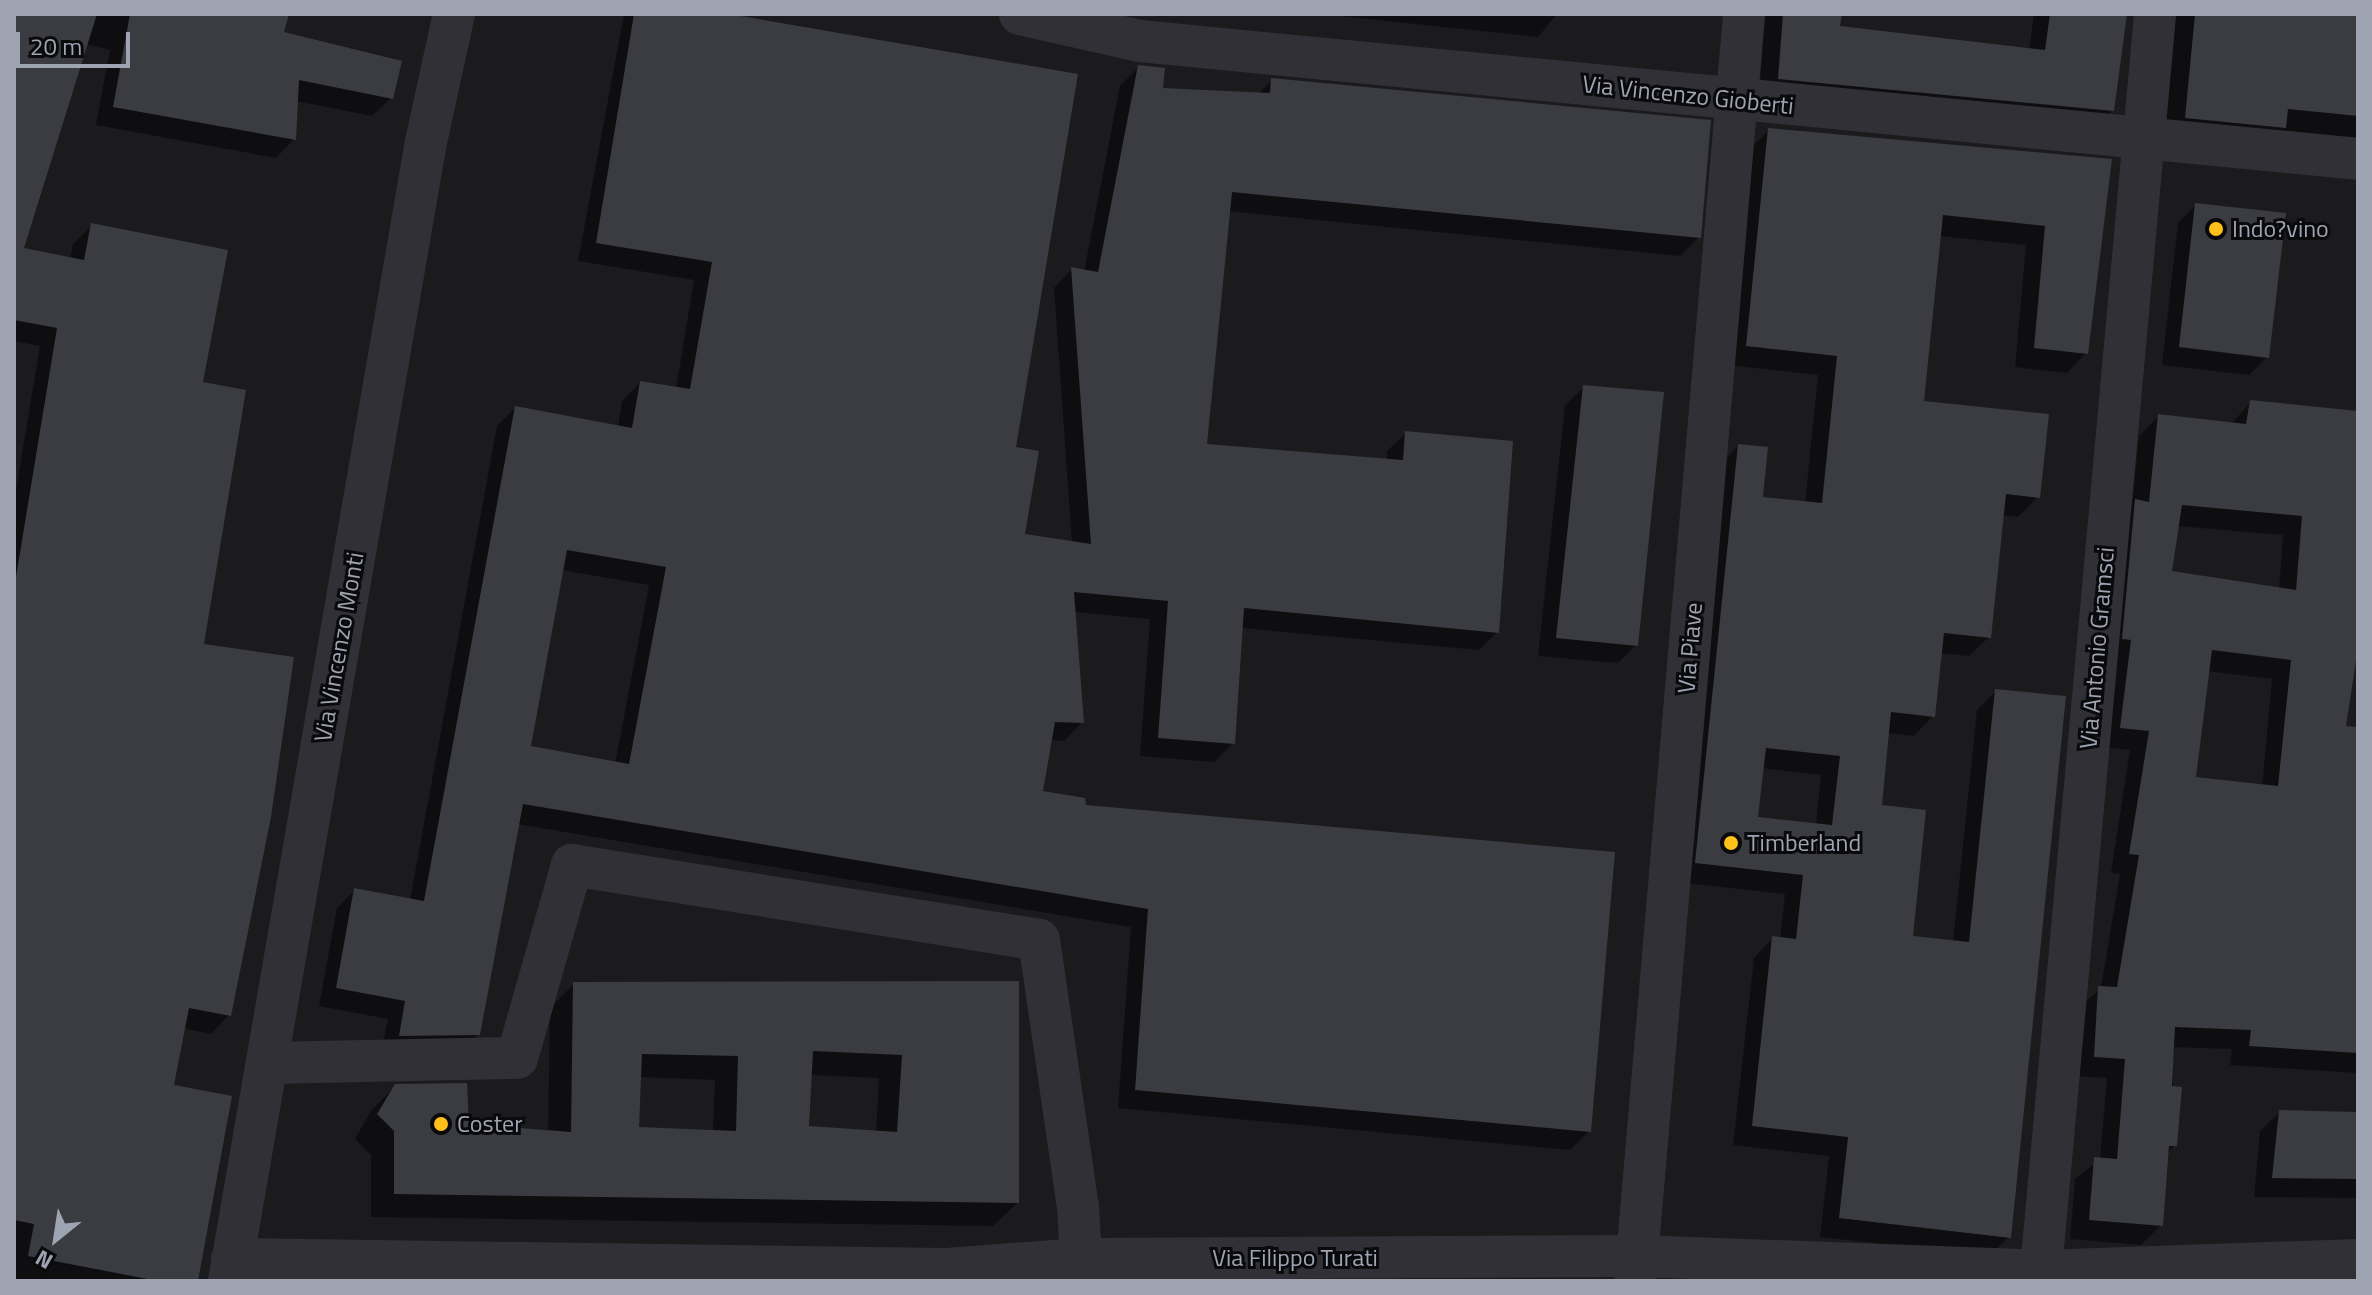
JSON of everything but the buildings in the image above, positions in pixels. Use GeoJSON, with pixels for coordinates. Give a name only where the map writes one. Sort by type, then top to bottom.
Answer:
{"type":"FeatureCollection","features":[{"type":"Feature","properties":{"kind":"street","name":"Via Vincenzo Monti"},"geometry":{"type":"LineString","coordinates":[[231,1270],[424,158],[454,14]]}},
{"type":"Feature","properties":{"kind":"street","name":"Via Vincenzo Gioberti"},"geometry":{"type":"LineString","coordinates":[[1020,14],[1140,41],[2358,159]]}},
{"type":"Feature","properties":{"kind":"street","name":"Via Piave"},"geometry":{"type":"LineString","coordinates":[[1637,1268],[1744,14]]}},
{"type":"Feature","properties":{"kind":"street","name":"Via Antonio Gramsci"},"geometry":{"type":"LineString","coordinates":[[2040,1276],[2155,14]]}},
{"type":"Feature","properties":{"kind":"street"},"geometry":{"type":"LineString","coordinates":[[268,1063],[517,1058],[572,865],[1039,940],[1078,1206],[1081,1259]]}},
{"type":"Feature","properties":{"kind":"street","name":"Via Filippo Turati"},"geometry":{"type":"LineString","coordinates":[[231,1270],[947,1269],[1081,1259],[2040,1276],[2358,1260]]}},
{"type":"Feature","properties":{"kind":"shaded area"},"geometry":{"type":"Polygon","coordinates":[[[14,14],[2358,14],[2358,1281],[14,1281],[14,14]]]}},
{"type":"Feature","properties":{"kind":"place","name":"Indo?vino"},"geometry":{"type":"Point","coordinates":[2216,229]}},
{"type":"Feature","properties":{"kind":"place","name":"Timberland"},"geometry":{"type":"Point","coordinates":[1731,843]}},
{"type":"Feature","properties":{"kind":"place","name":"Coster"},"geometry":{"type":"Point","coordinates":[441,1124]}}]}
